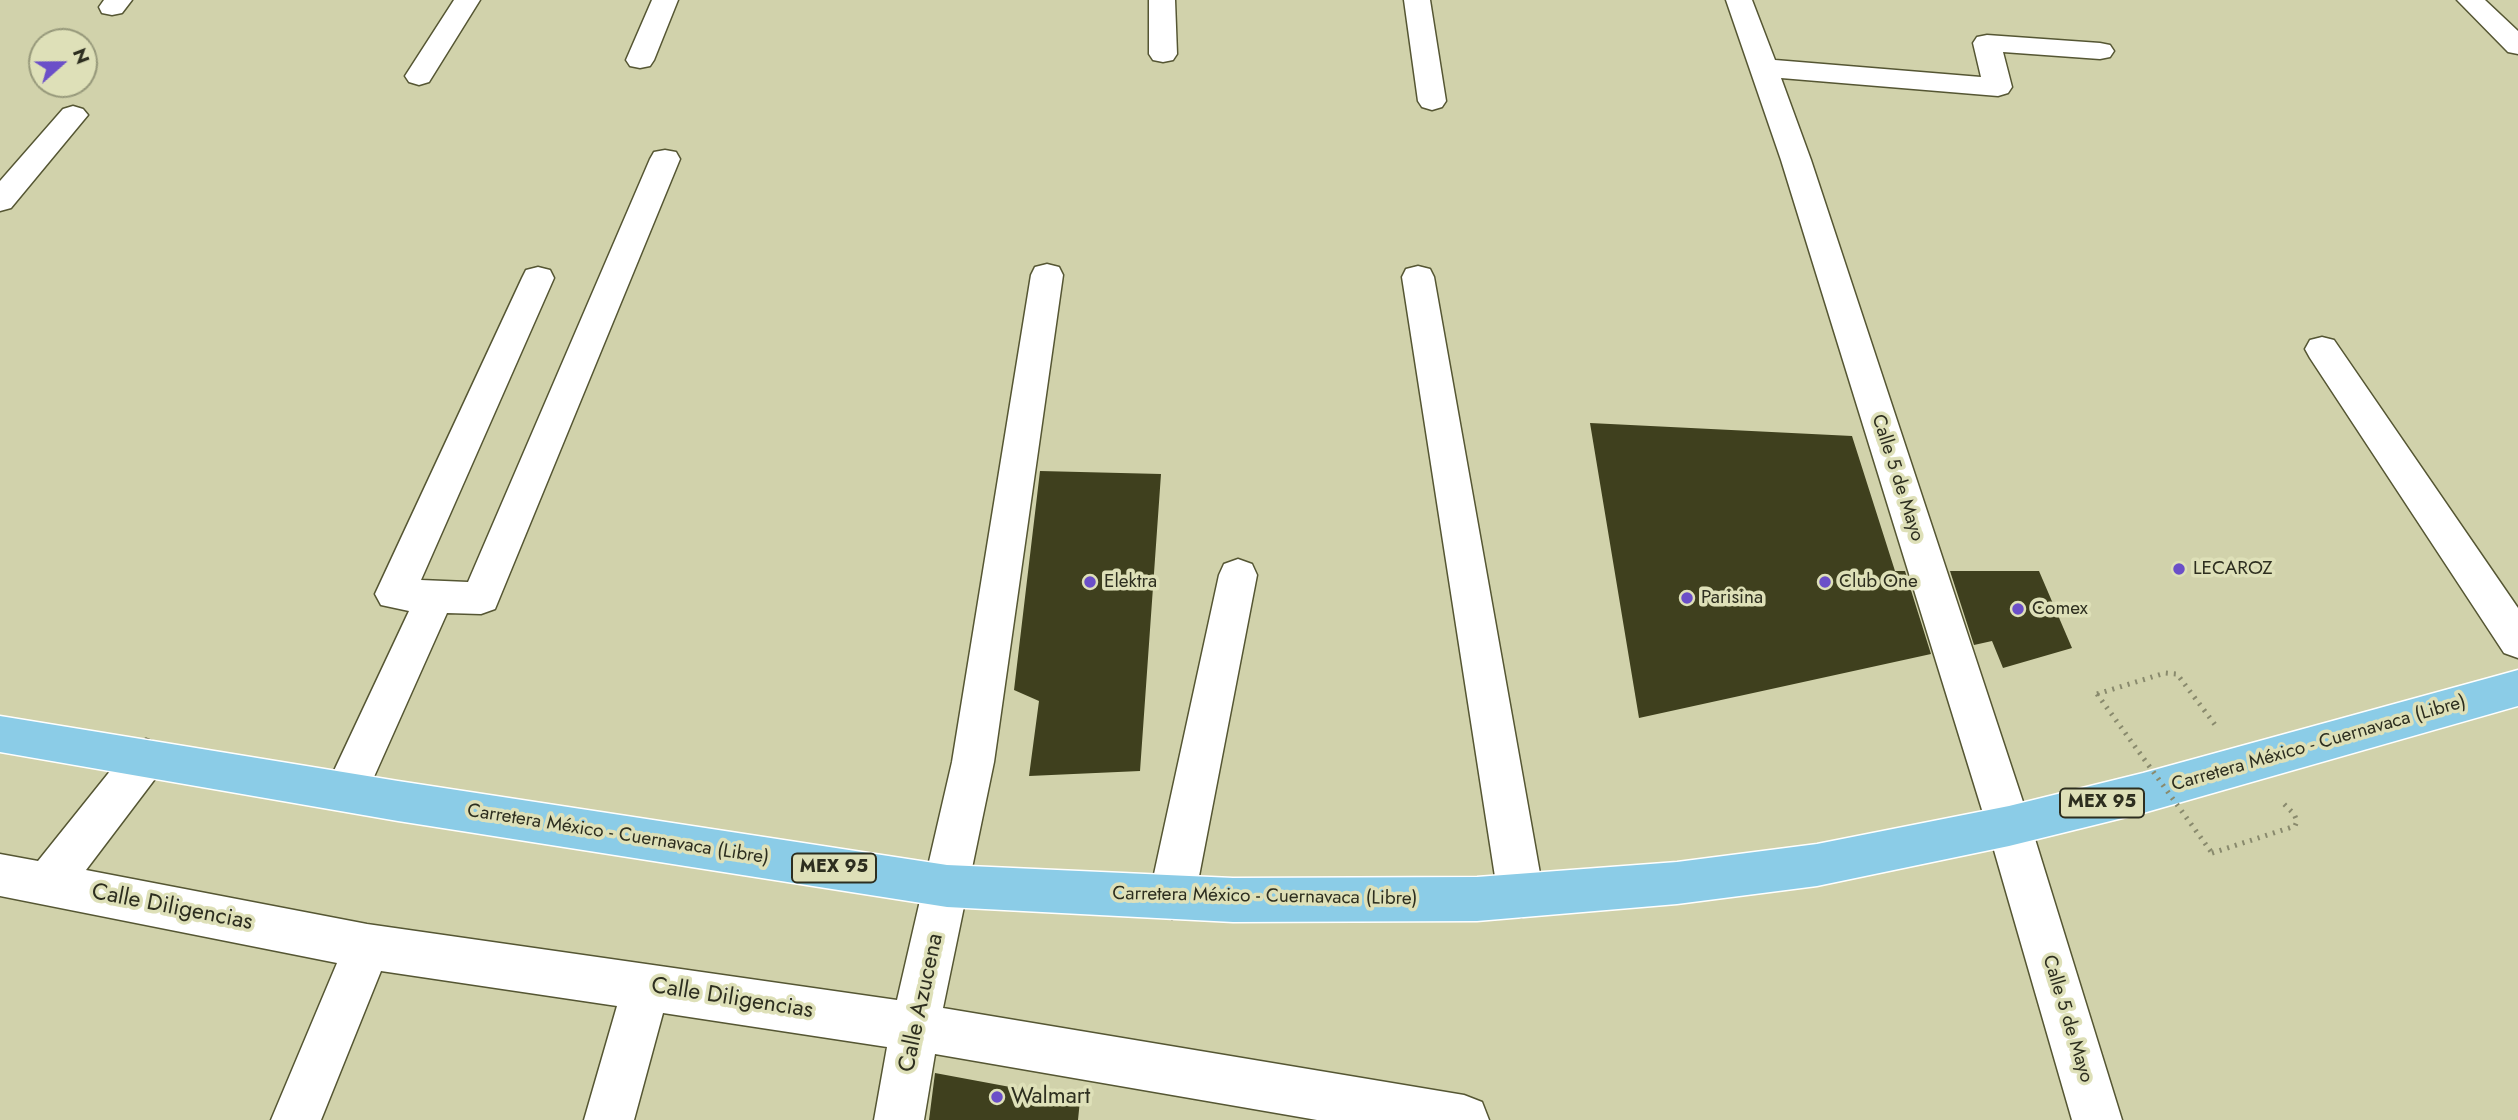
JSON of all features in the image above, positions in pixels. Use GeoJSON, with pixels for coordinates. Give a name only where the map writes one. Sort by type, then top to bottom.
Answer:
{"type":"FeatureCollection","features":[{"type":"Feature","properties":{"kind":"main road","name":"Carretera México - Cuernavaca (Libre)"},"geometry":{"type":"LineString","coordinates":[[0,734],[346,792],[947,886],[1261,900],[1477,899],[1677,883],[1817,865],[2009,826],[2143,793],[2518,688]]}},
{"type":"Feature","properties":{"kind":"street"},"geometry":{"type":"LineString","coordinates":[[419,76],[467,0]]}},
{"type":"Feature","properties":{"kind":"street"},"geometry":{"type":"LineString","coordinates":[[640,60],[665,0]]}},
{"type":"Feature","properties":{"kind":"street"},"geometry":{"type":"LineString","coordinates":[[1162,0],[1163,54]]}},
{"type":"Feature","properties":{"kind":"street"},"geometry":{"type":"LineString","coordinates":[[1417,0],[1432,101]]}},
{"type":"Feature","properties":{"kind":"street","name":"Calle 5 de Mayo"},"geometry":{"type":"LineString","coordinates":[[1739,0],[1796,160],[2009,826],[2097,1120]]}},
{"type":"Feature","properties":{"kind":"street"},"geometry":{"type":"LineString","coordinates":[[2470,0],[2518,46]]}},
{"type":"Feature","properties":{"kind":"street"},"geometry":{"type":"LineString","coordinates":[[1763,68],[1998,87],[1987,43],[2100,51]]}},
{"type":"Feature","properties":{"kind":"street"},"geometry":{"type":"LineString","coordinates":[[0,201],[73,115]]}},
{"type":"Feature","properties":{"kind":"street"},"geometry":{"type":"LineString","coordinates":[[538,278],[395,594],[481,598],[665,159]]}},
{"type":"Feature","properties":{"kind":"street","name":"Calle Azucena"},"geometry":{"type":"LineString","coordinates":[[899,1120],[915,1027],[973,762],[1047,275]]}},
{"type":"Feature","properties":{"kind":"street"},"geometry":{"type":"LineString","coordinates":[[1418,277],[1521,896]]}},
{"type":"Feature","properties":{"kind":"street"},"geometry":{"type":"LineString","coordinates":[[2322,348],[2518,641]]}},
{"type":"Feature","properties":{"kind":"street"},"geometry":{"type":"LineString","coordinates":[[1172,897],[1238,575]]}},
{"type":"Feature","properties":{"kind":"street"},"geometry":{"type":"LineString","coordinates":[[346,792],[435,597]]}},
{"type":"Feature","properties":{"kind":"street"},"geometry":{"type":"LineString","coordinates":[[48,884],[146,758]]}},
{"type":"Feature","properties":{"kind":"street","name":"Calle Diligencias"},"geometry":{"type":"LineString","coordinates":[[0,874],[367,946],[915,1027],[1464,1120]]}},
{"type":"Feature","properties":{"kind":"street"},"geometry":{"type":"LineString","coordinates":[[296,1120],[367,946]]}},
{"type":"Feature","properties":{"kind":"street"},"geometry":{"type":"LineString","coordinates":[[609,1120],[646,986]]}},
{"type":"Feature","properties":{"kind":"path"},"geometry":{"type":"LineString","coordinates":[[2165,673],[2177,674],[2245,765],[2294,814],[2297,821],[2295,826],[2212,853],[2097,694],[2165,673]]}},
{"type":"Feature","properties":{"kind":"building","name":"Club One"},"geometry":{"type":"Polygon","coordinates":[[[1590,423],[1852,436],[1895,571],[1905,571],[1931,654],[1639,718],[1590,423]]]}},
{"type":"Feature","properties":{"kind":"building","name":"Elektra"},"geometry":{"type":"Polygon","coordinates":[[[1040,471],[1161,474],[1140,771],[1029,776],[1039,701],[1014,690],[1040,471]]]}},
{"type":"Feature","properties":{"kind":"building","name":"Comex"},"geometry":{"type":"Polygon","coordinates":[[[1950,571],[2039,571],[2072,648],[2003,668],[1992,641],[1974,645],[1950,571]]]}},
{"type":"Feature","properties":{"kind":"building","name":"Walmart"},"geometry":{"type":"Polygon","coordinates":[[[935,1073],[1080,1100],[1078,1120],[929,1120],[935,1073]]]}},
{"type":"Feature","properties":{"kind":"place","name":"LECAROZ"},"geometry":{"type":"Point","coordinates":[2179,569]}},
{"type":"Feature","properties":{"kind":"place","name":"Elektra"},"geometry":{"type":"Point","coordinates":[1090,582]}},
{"type":"Feature","properties":{"kind":"place","name":"Club One"},"geometry":{"type":"Point","coordinates":[1825,582]}},
{"type":"Feature","properties":{"kind":"place","name":"Parisina"},"geometry":{"type":"Point","coordinates":[1687,598]}},
{"type":"Feature","properties":{"kind":"place","name":"Comex"},"geometry":{"type":"Point","coordinates":[2018,609]}},
{"type":"Feature","properties":{"kind":"place","name":"Walmart"},"geometry":{"type":"Point","coordinates":[997,1097]}}]}
